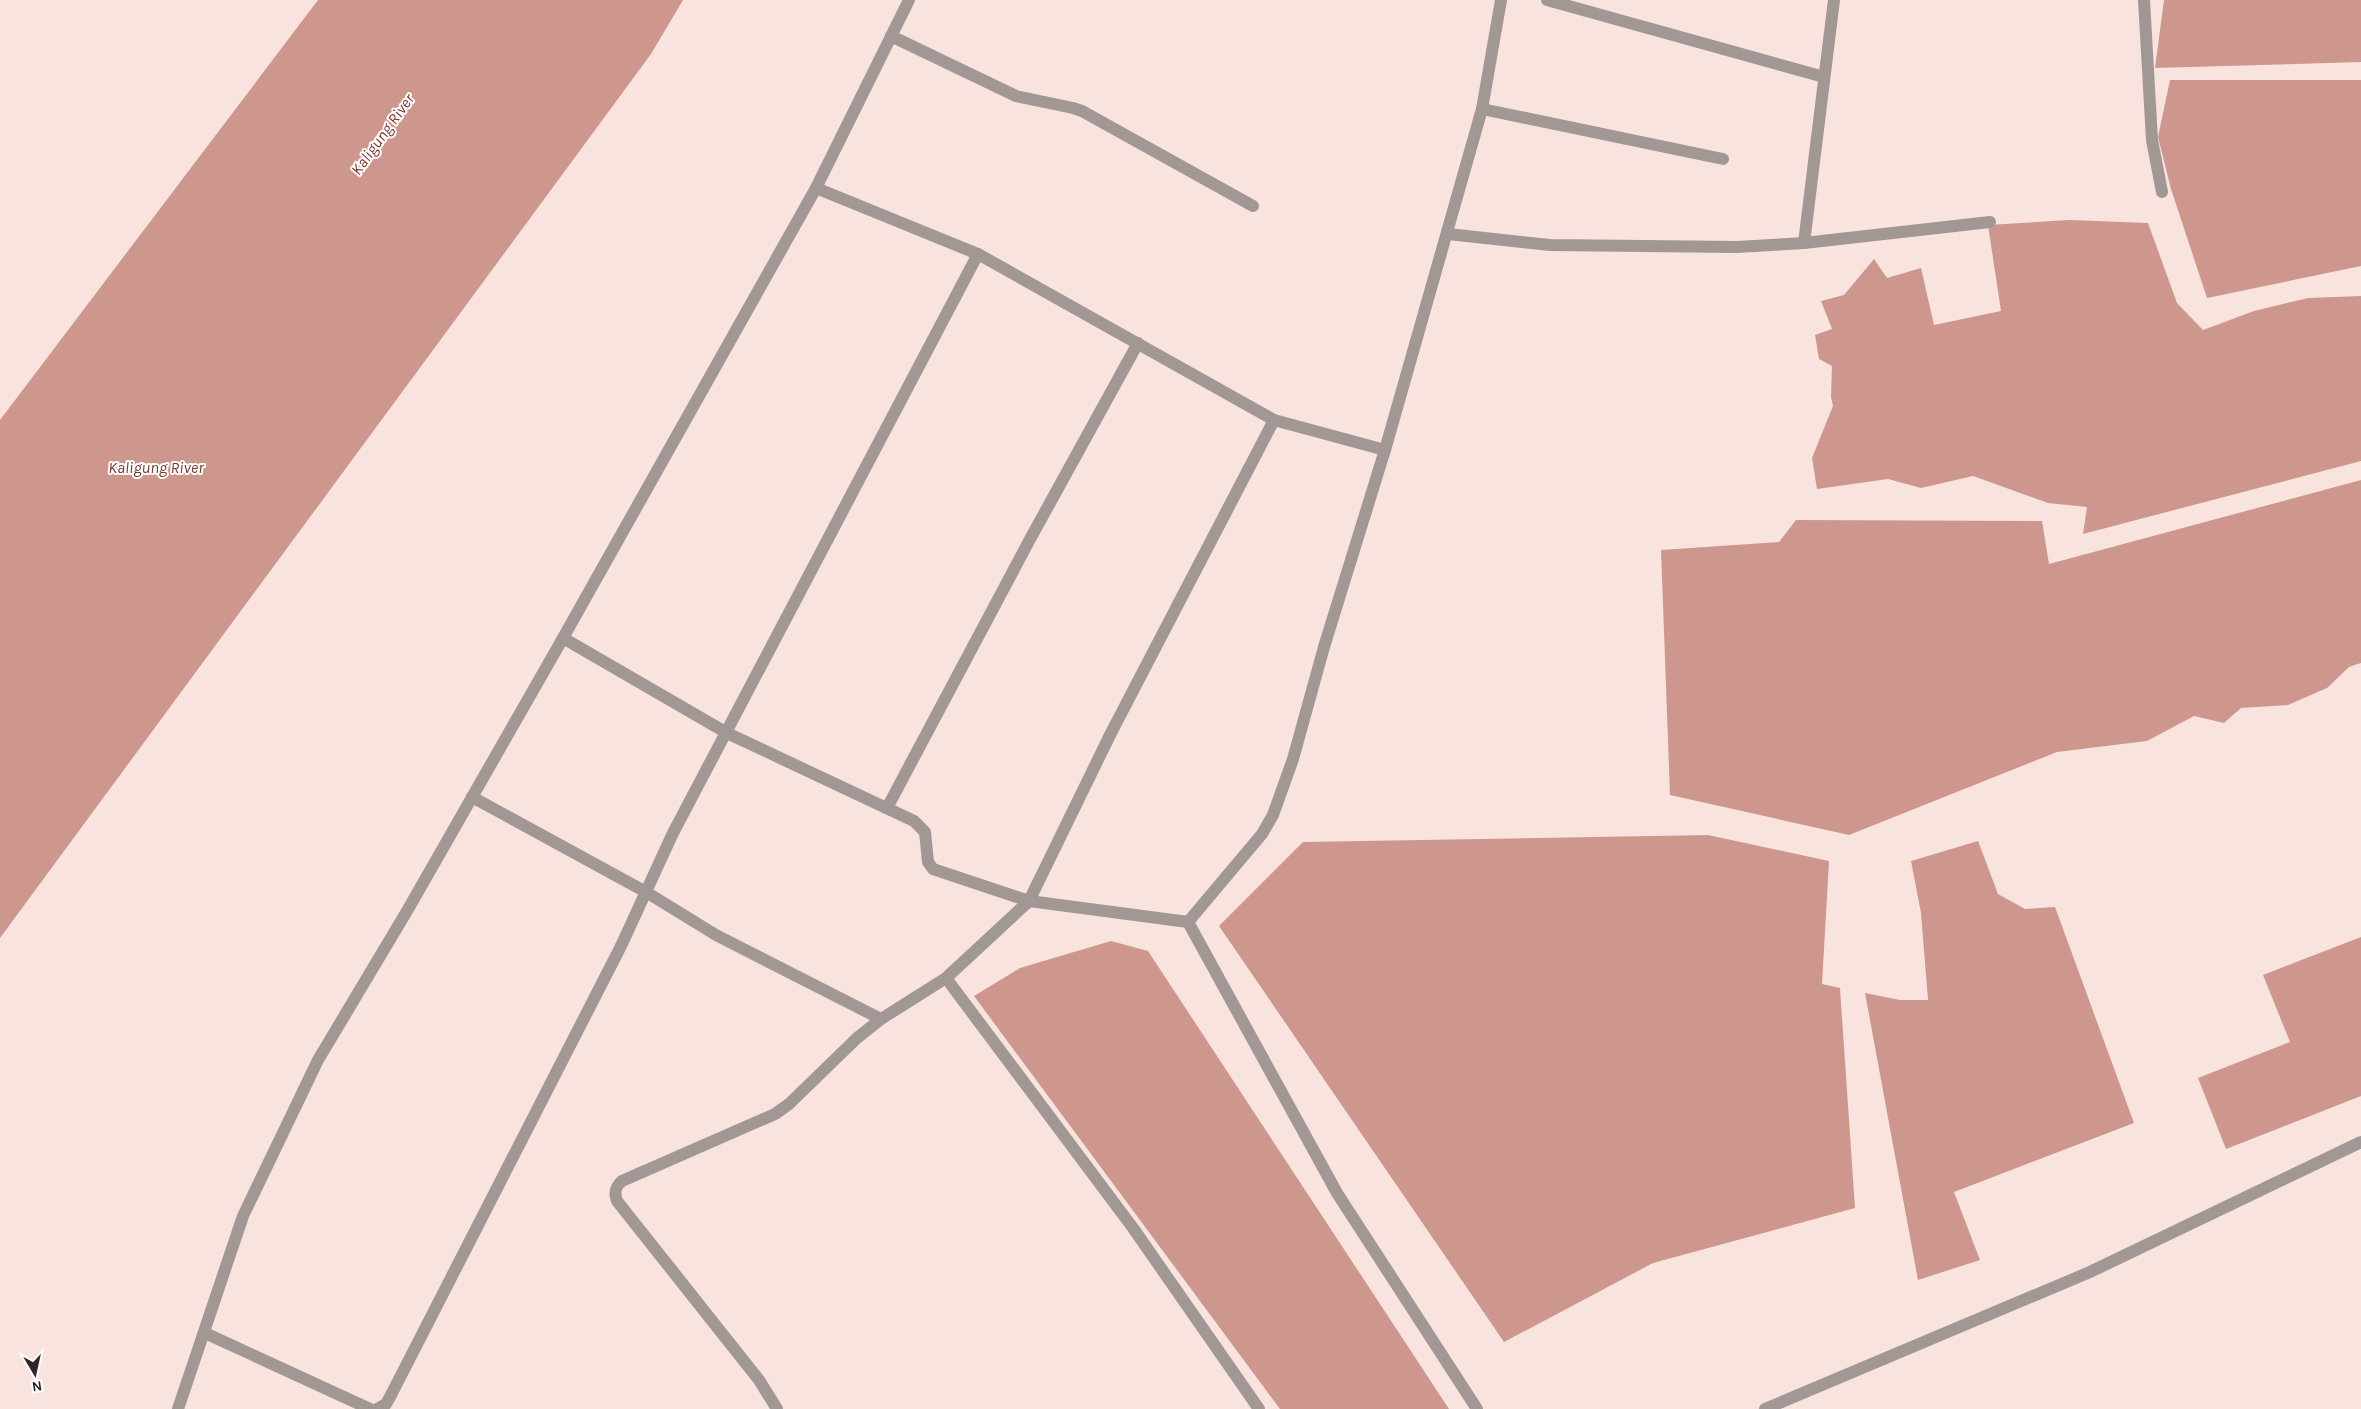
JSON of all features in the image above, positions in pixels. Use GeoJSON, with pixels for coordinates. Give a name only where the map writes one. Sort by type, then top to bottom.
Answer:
{"type":"FeatureCollection","features":[{"type":"Feature","properties":{"kind":"street"},"geometry":{"type":"LineString","coordinates":[[178,1409],[243,1216],[318,1060],[563,638],[816,188],[909,0]]}},
{"type":"Feature","properties":{"kind":"street"},"geometry":{"type":"LineString","coordinates":[[1188,922],[1262,834],[1272,815],[1293,759],[1324,647],[1385,450],[1448,234],[1482,109],[1501,0]]}},
{"type":"Feature","properties":{"kind":"street"},"geometry":{"type":"LineString","coordinates":[[1547,0],[1824,77]]}},
{"type":"Feature","properties":{"kind":"street"},"geometry":{"type":"LineString","coordinates":[[1804,243],[1834,0]]}},
{"type":"Feature","properties":{"kind":"street"},"geometry":{"type":"LineString","coordinates":[[2144,0],[2152,140],[2162,192]]}},
{"type":"Feature","properties":{"kind":"street"},"geometry":{"type":"LineString","coordinates":[[891,36],[1016,96],[1073,108],[1082,112],[1253,206]]}},
{"type":"Feature","properties":{"kind":"street"},"geometry":{"type":"LineString","coordinates":[[1482,109],[1723,159]]}},
{"type":"Feature","properties":{"kind":"street"},"geometry":{"type":"LineString","coordinates":[[816,188],[978,254],[1274,420],[1385,450]]}},
{"type":"Feature","properties":{"kind":"street"},"geometry":{"type":"LineString","coordinates":[[1448,234],[1550,245],[1737,247],[1804,243],[1990,222]]}},
{"type":"Feature","properties":{"kind":"street"},"geometry":{"type":"LineString","coordinates":[[377,1409],[386,1404],[390,1397],[480,1225],[621,946],[673,833],[978,254]]}},
{"type":"Feature","properties":{"kind":"street"},"geometry":{"type":"LineString","coordinates":[[887,808],[1138,343]]}},
{"type":"Feature","properties":{"kind":"street"},"geometry":{"type":"LineString","coordinates":[[777,1409],[759,1380],[617,1201],[615,1190],[622,1181],[775,1114],[789,1104],[857,1038],[881,1019],[946,978],[1029,901],[1111,733],[1274,420]]}},
{"type":"Feature","properties":{"kind":"street"},"geometry":{"type":"LineString","coordinates":[[563,638],[727,733],[914,821],[925,832],[928,862],[933,869],[1029,901],[1188,922]]}},
{"type":"Feature","properties":{"kind":"street"},"geometry":{"type":"LineString","coordinates":[[472,797],[646,892],[716,935],[881,1019]]}},
{"type":"Feature","properties":{"kind":"street"},"geometry":{"type":"LineString","coordinates":[[1188,922],[1337,1193],[1477,1409]]}},
{"type":"Feature","properties":{"kind":"street"},"geometry":{"type":"LineString","coordinates":[[946,978],[1133,1228],[1259,1409]]}},
{"type":"Feature","properties":{"kind":"street"},"geometry":{"type":"LineString","coordinates":[[1765,1409],[2090,1272],[2361,1142]]}},
{"type":"Feature","properties":{"kind":"street"},"geometry":{"type":"LineString","coordinates":[[205,1333],[370,1409]]}},
{"type":"Feature","properties":{"kind":"water","name":"Kaligung River"},"geometry":{"type":"Polygon","coordinates":[[[318,0],[683,0],[651,54],[0,938],[0,420],[318,0]]]}},
{"type":"Feature","properties":{"kind":"water"},"geometry":{"type":"Polygon","coordinates":[[[2164,0],[2361,0],[2361,62],[2155,68],[2164,0]]]}},
{"type":"Feature","properties":{"kind":"water"},"geometry":{"type":"Polygon","coordinates":[[[2170,80],[2361,80],[2361,266],[2207,298],[2171,189],[2158,137],[2170,80]]]}},
{"type":"Feature","properties":{"kind":"water"},"geometry":{"type":"Polygon","coordinates":[[[2070,220],[2148,223],[2177,303],[2203,330],[2254,311],[2308,298],[2361,296],[2361,461],[2083,534],[2087,507],[2048,503],[1973,476],[1921,488],[1888,479],[1817,489],[1812,458],[1833,406],[1831,397],[1832,366],[1819,359],[1815,335],[1832,329],[1821,301],[1844,295],[1874,259],[1887,278],[1921,268],[1934,325],[2001,311],[1988,225],[2070,220]]]}},
{"type":"Feature","properties":{"kind":"water"},"geometry":{"type":"Polygon","coordinates":[[[2361,480],[2361,663],[2349,667],[2327,688],[2288,705],[2241,708],[2224,723],[2194,716],[2147,741],[2057,752],[1849,835],[1670,795],[1661,550],[1779,542],[1796,520],[2042,521],[2049,564],[2361,480]]]}},
{"type":"Feature","properties":{"kind":"water"},"geometry":{"type":"Polygon","coordinates":[[[1708,835],[1829,861],[1822,984],[1840,988],[1855,1208],[1653,1263],[1504,1342],[1219,926],[1303,842],[1708,835]]]}},
{"type":"Feature","properties":{"kind":"water"},"geometry":{"type":"Polygon","coordinates":[[[1978,841],[1998,894],[2025,909],[2055,907],[2134,1123],[1954,1192],[1980,1260],[1918,1280],[1865,993],[1900,1000],[1928,1000],[1921,913],[1911,861],[1978,841]]]}},
{"type":"Feature","properties":{"kind":"water"},"geometry":{"type":"Polygon","coordinates":[[[2361,937],[2361,1096],[2226,1149],[2198,1078],[2290,1042],[2263,975],[2361,937]]]}},
{"type":"Feature","properties":{"kind":"water"},"geometry":{"type":"Polygon","coordinates":[[[1111,941],[1148,951],[1449,1409],[1280,1409],[974,996],[1020,968],[1111,941]]]}}]}
